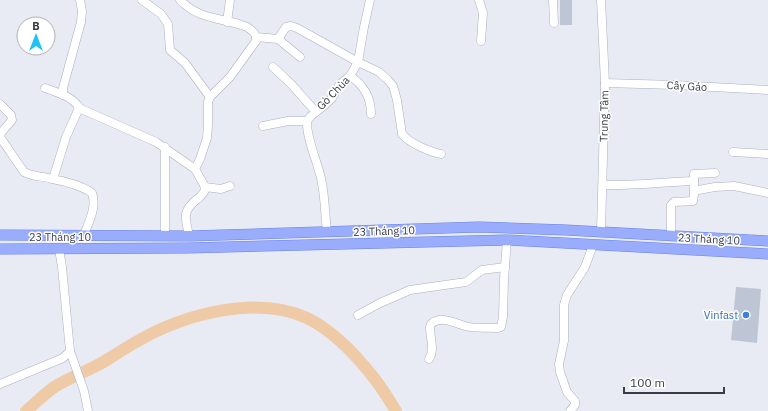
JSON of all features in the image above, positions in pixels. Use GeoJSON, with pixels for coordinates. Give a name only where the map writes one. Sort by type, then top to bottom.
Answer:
{"type":"FeatureCollection","features":[{"type":"Feature","properties":{"kind":"main road","name":"23 Tháng 10"},"geometry":{"type":"LineString","coordinates":[[0,235],[189,236],[478,227],[671,235],[768,241]]}},
{"type":"Feature","properties":{"kind":"main road"},"geometry":{"type":"LineString","coordinates":[[597,244],[601,232]]}},
{"type":"Feature","properties":{"kind":"main road"},"geometry":{"type":"LineString","coordinates":[[59,235],[59,249]]}},
{"type":"Feature","properties":{"kind":"main road","name":"23 Tháng 10"},"geometry":{"type":"LineString","coordinates":[[0,249],[188,248],[507,240],[768,254]]}},
{"type":"Feature","properties":{"kind":"street"},"geometry":{"type":"LineString","coordinates":[[63,96],[63,88],[81,22],[82,11],[80,0]]}},
{"type":"Feature","properties":{"kind":"street"},"geometry":{"type":"LineString","coordinates":[[142,0],[161,14],[168,24],[170,50],[185,63],[210,97]]}},
{"type":"Feature","properties":{"kind":"street"},"geometry":{"type":"LineString","coordinates":[[180,0],[196,13],[247,27],[253,31],[256,37],[256,41],[230,77],[210,97],[208,102],[207,138],[195,169]]}},
{"type":"Feature","properties":{"kind":"street"},"geometry":{"type":"LineString","coordinates":[[227,22],[230,0]]}},
{"type":"Feature","properties":{"kind":"street","name":"Gò Chùa"},"geometry":{"type":"LineString","coordinates":[[307,120],[326,104],[344,80],[350,76],[358,62],[370,0]]}},
{"type":"Feature","properties":{"kind":"street"},"geometry":{"type":"LineString","coordinates":[[479,0],[483,13],[480,41]]}},
{"type":"Feature","properties":{"kind":"street"},"geometry":{"type":"LineString","coordinates":[[553,0],[554,23]]}},
{"type":"Feature","properties":{"kind":"street","name":"Trung Tâm"},"geometry":{"type":"LineString","coordinates":[[601,0],[605,83],[601,232]]}},
{"type":"Feature","properties":{"kind":"street"},"geometry":{"type":"LineString","coordinates":[[278,39],[286,27],[291,26],[379,72],[388,80],[396,94],[402,134],[406,139],[428,150],[441,154]]}},
{"type":"Feature","properties":{"kind":"street"},"geometry":{"type":"LineString","coordinates":[[256,37],[278,39],[300,57]]}},
{"type":"Feature","properties":{"kind":"street"},"geometry":{"type":"LineString","coordinates":[[272,67],[316,112]]}},
{"type":"Feature","properties":{"kind":"street"},"geometry":{"type":"LineString","coordinates":[[350,76],[359,82],[365,91],[370,104],[371,114]]}},
{"type":"Feature","properties":{"kind":"street","name":"Cây Gáo"},"geometry":{"type":"LineString","coordinates":[[605,83],[768,90]]}},
{"type":"Feature","properties":{"kind":"street"},"geometry":{"type":"LineString","coordinates":[[45,88],[77,104],[79,108],[145,136],[165,147],[195,169],[205,188],[204,193],[187,209],[185,217],[189,236]]}},
{"type":"Feature","properties":{"kind":"street"},"geometry":{"type":"LineString","coordinates":[[0,104],[11,115],[12,120],[0,137],[24,172],[30,175],[53,179],[88,190],[92,193],[94,206],[84,235]]}},
{"type":"Feature","properties":{"kind":"street"},"geometry":{"type":"LineString","coordinates":[[53,179],[66,137],[79,108]]}},
{"type":"Feature","properties":{"kind":"street"},"geometry":{"type":"LineString","coordinates":[[263,126],[288,121],[307,120],[308,133],[315,154],[324,194],[326,232]]}},
{"type":"Feature","properties":{"kind":"street"},"geometry":{"type":"LineString","coordinates":[[165,147],[165,235]]}},
{"type":"Feature","properties":{"kind":"street"},"geometry":{"type":"LineString","coordinates":[[733,152],[768,154]]}},
{"type":"Feature","properties":{"kind":"street"},"geometry":{"type":"LineString","coordinates":[[671,235],[671,205],[674,202],[693,201],[694,174],[714,173]]}},
{"type":"Feature","properties":{"kind":"street"},"geometry":{"type":"LineString","coordinates":[[603,185],[694,181]]}},
{"type":"Feature","properties":{"kind":"street"},"geometry":{"type":"LineString","coordinates":[[205,188],[221,189],[230,186]]}},
{"type":"Feature","properties":{"kind":"street"},"geometry":{"type":"LineString","coordinates":[[698,190],[734,186],[768,192]]}},
{"type":"Feature","properties":{"kind":"street"},"geometry":{"type":"LineString","coordinates":[[429,359],[432,354],[430,327],[434,322],[449,320],[465,326],[501,327],[503,317],[507,240]]}},
{"type":"Feature","properties":{"kind":"street"},"geometry":{"type":"LineString","coordinates":[[570,411],[575,405],[575,401],[567,392],[560,372],[559,364],[564,341],[564,305],[570,290],[597,244]]}},
{"type":"Feature","properties":{"kind":"street"},"geometry":{"type":"LineString","coordinates":[[59,249],[70,352],[84,391],[88,411]]}},
{"type":"Feature","properties":{"kind":"street"},"geometry":{"type":"LineString","coordinates":[[358,315],[380,303],[410,290],[466,282],[482,270],[505,267]]}},
{"type":"Feature","properties":{"kind":"street"},"geometry":{"type":"LineString","coordinates":[[0,384],[63,358],[70,352]]}},
{"type":"Feature","properties":{"kind":"building"},"geometry":{"type":"Polygon","coordinates":[[[560,0],[572,0],[572,25],[560,25],[560,0]]]}},
{"type":"Feature","properties":{"kind":"building","name":"Vinfast"},"geometry":{"type":"Polygon","coordinates":[[[736,287],[761,289],[757,343],[731,340],[736,287]]]}},
{"type":"Feature","properties":{"kind":"waterway"},"geometry":{"type":"LineString","coordinates":[[26,411],[56,386],[99,364],[154,332],[197,316],[243,308],[265,308],[287,311],[317,323],[352,352],[380,386],[396,411]]}},
{"type":"Feature","properties":{"kind":"place","name":"Vinfast"},"geometry":{"type":"Point","coordinates":[746,315]}}]}
